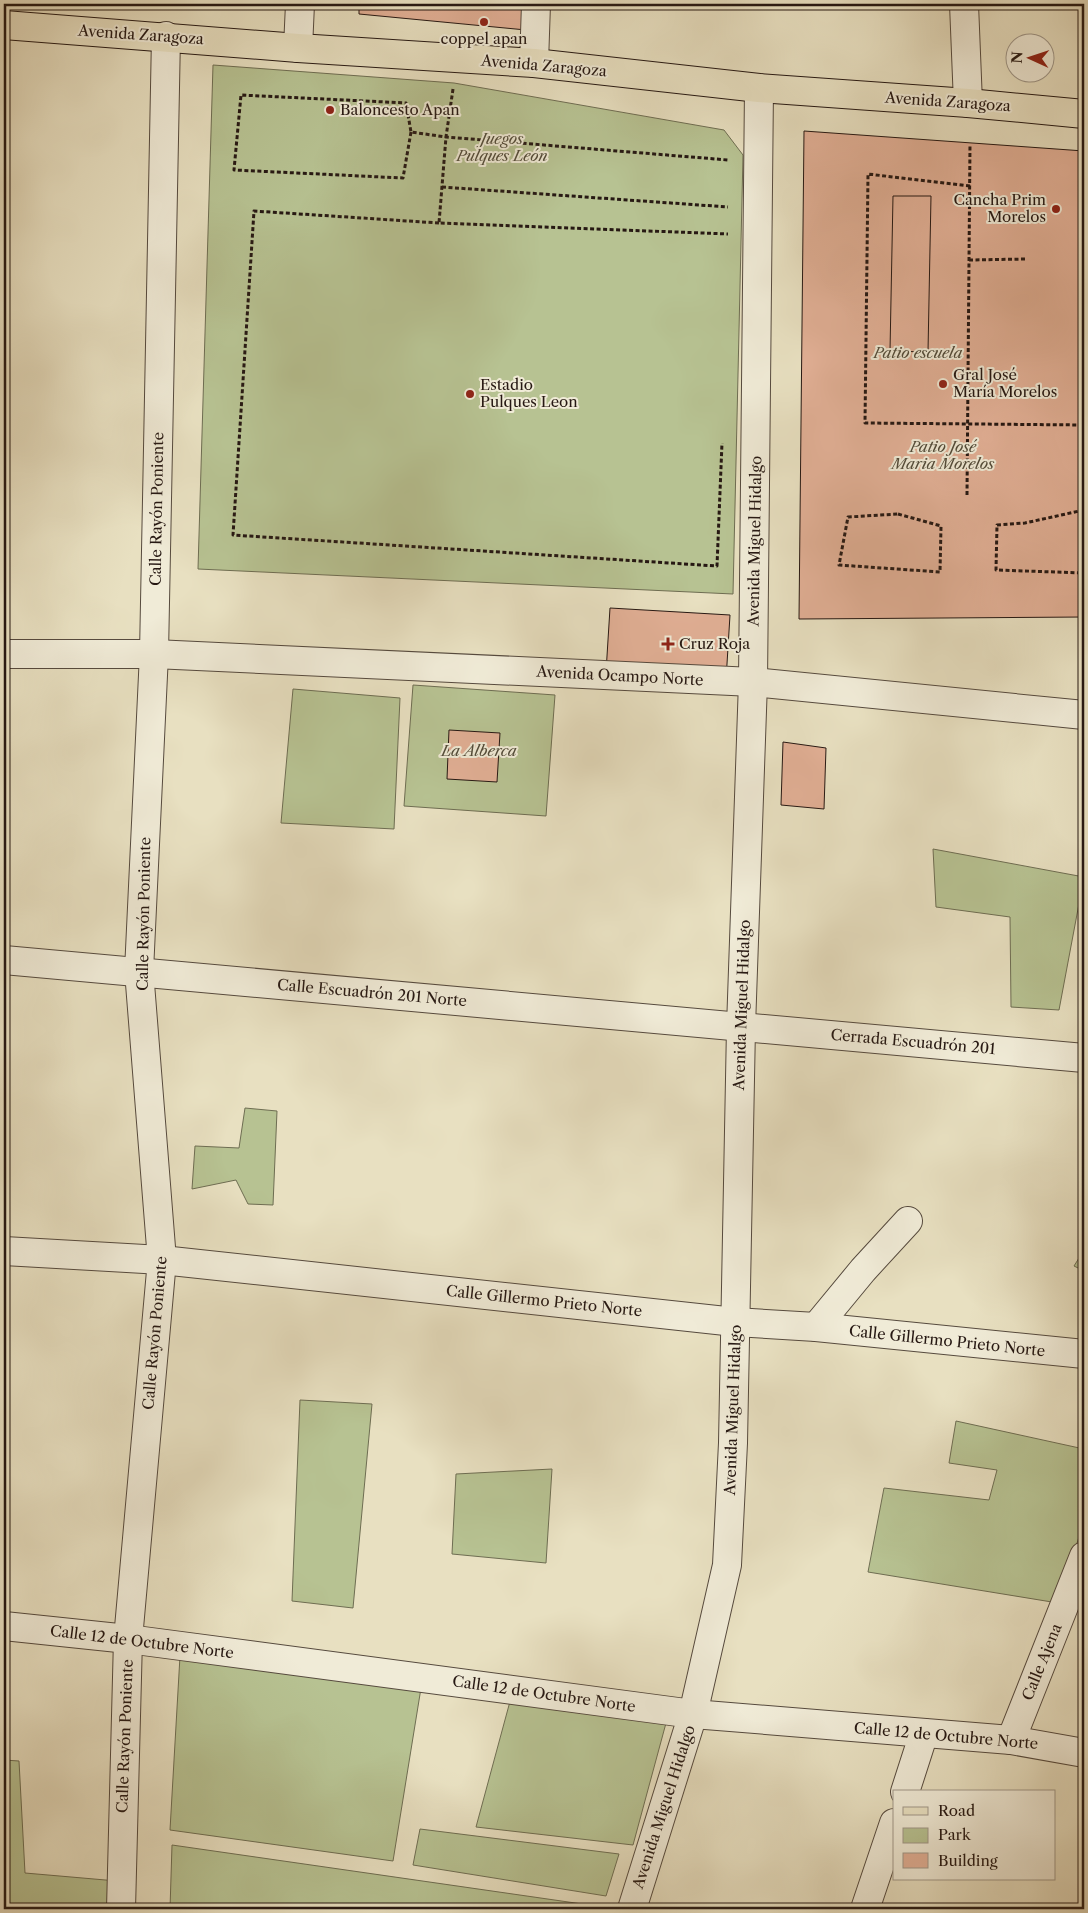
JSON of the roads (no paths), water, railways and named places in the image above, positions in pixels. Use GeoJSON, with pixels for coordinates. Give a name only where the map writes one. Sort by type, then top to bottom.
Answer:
{"type":"FeatureCollection","features":[{"type":"Feature","properties":{"kind":"main road","name":"Avenida Zaragoza"},"geometry":{"type":"LineString","coordinates":[[4,25],[166,36],[298,48],[534,63],[759,88],[968,103],[1084,114]]}},
{"type":"Feature","properties":{"kind":"street"},"geometry":{"type":"LineString","coordinates":[[298,48],[300,4]]}},
{"type":"Feature","properties":{"kind":"street"},"geometry":{"type":"LineString","coordinates":[[534,63],[536,4]]}},
{"type":"Feature","properties":{"kind":"street"},"geometry":{"type":"LineString","coordinates":[[964,4],[968,103]]}},
{"type":"Feature","properties":{"kind":"street","name":"Calle Rayón Poniente"},"geometry":{"type":"LineString","coordinates":[[121,1909],[128,1639],[162,1260],[139,971],[154,654],[166,36]]}},
{"type":"Feature","properties":{"kind":"street","name":"Avenida Miguel Hidalgo"},"geometry":{"type":"LineString","coordinates":[[632,1909],[693,1714],[727,1565],[733,1443],[741,1027],[753,682],[759,88]]}},
{"type":"Feature","properties":{"kind":"street"},"geometry":{"type":"LineString","coordinates":[[4,654],[154,654]]}},
{"type":"Feature","properties":{"kind":"street","name":"Avenida Ocampo Norte"},"geometry":{"type":"LineString","coordinates":[[154,654],[753,682],[1084,715]]}},
{"type":"Feature","properties":{"kind":"street","name":"Calle Escuadrón 201 Norte"},"geometry":{"type":"LineString","coordinates":[[4,960],[741,1027]]}},
{"type":"Feature","properties":{"kind":"street","name":"Cerrada Escuadrón 201"},"geometry":{"type":"LineString","coordinates":[[741,1027],[1084,1058]]}},
{"type":"Feature","properties":{"kind":"street"},"geometry":{"type":"LineString","coordinates":[[816,1327],[863,1270],[908,1221]]}},
{"type":"Feature","properties":{"kind":"street","name":"Calle Gillermo Prieto Norte"},"geometry":{"type":"LineString","coordinates":[[4,1251],[162,1260],[735,1322],[816,1327],[1084,1354]]}},
{"type":"Feature","properties":{"kind":"street","name":"Calle Ajena"},"geometry":{"type":"LineString","coordinates":[[1011,1740],[1084,1556]]}},
{"type":"Feature","properties":{"kind":"street","name":"Calle 12 de Octubre Norte"},"geometry":{"type":"LineString","coordinates":[[4,1626],[128,1639],[693,1714],[1011,1740],[1084,1753]]}},
{"type":"Feature","properties":{"kind":"street"},"geometry":{"type":"LineString","coordinates":[[906,1790],[924,1733]]}},
{"type":"Feature","properties":{"kind":"street"},"geometry":{"type":"LineString","coordinates":[[865,1909],[893,1825]]}},
{"type":"Feature","properties":{"kind":"place","name":"coppel apan"},"geometry":{"type":"Point","coordinates":[484,22]}},
{"type":"Feature","properties":{"kind":"place","name":"Baloncesto Apan"},"geometry":{"type":"Point","coordinates":[330,110]}},
{"type":"Feature","properties":{"kind":"place","name":"Cancha Prim Morelos"},"geometry":{"type":"Point","coordinates":[1056,209]}},
{"type":"Feature","properties":{"kind":"place","name":"Gral José María Morelos"},"geometry":{"type":"Point","coordinates":[943,384]}},
{"type":"Feature","properties":{"kind":"place","name":"Estadio Pulques Leon"},"geometry":{"type":"Point","coordinates":[470,394]}},
{"type":"Feature","properties":{"kind":"place","name":"Cruz Roja"},"geometry":{"type":"Point","coordinates":[668,644]}},
{"type":"Feature","properties":{"kind":"park label","name":"Juegos Pulques León"},"geometry":{"type":"Point","coordinates":[502,148]}},
{"type":"Feature","properties":{"kind":"park label","name":"Patio escuela"},"geometry":{"type":"Point","coordinates":[918,353]}},
{"type":"Feature","properties":{"kind":"park label","name":"Patio José Maria Morelos"},"geometry":{"type":"Point","coordinates":[943,456]}},
{"type":"Feature","properties":{"kind":"park label","name":"La Alberca"},"geometry":{"type":"Point","coordinates":[479,751]}}]}
